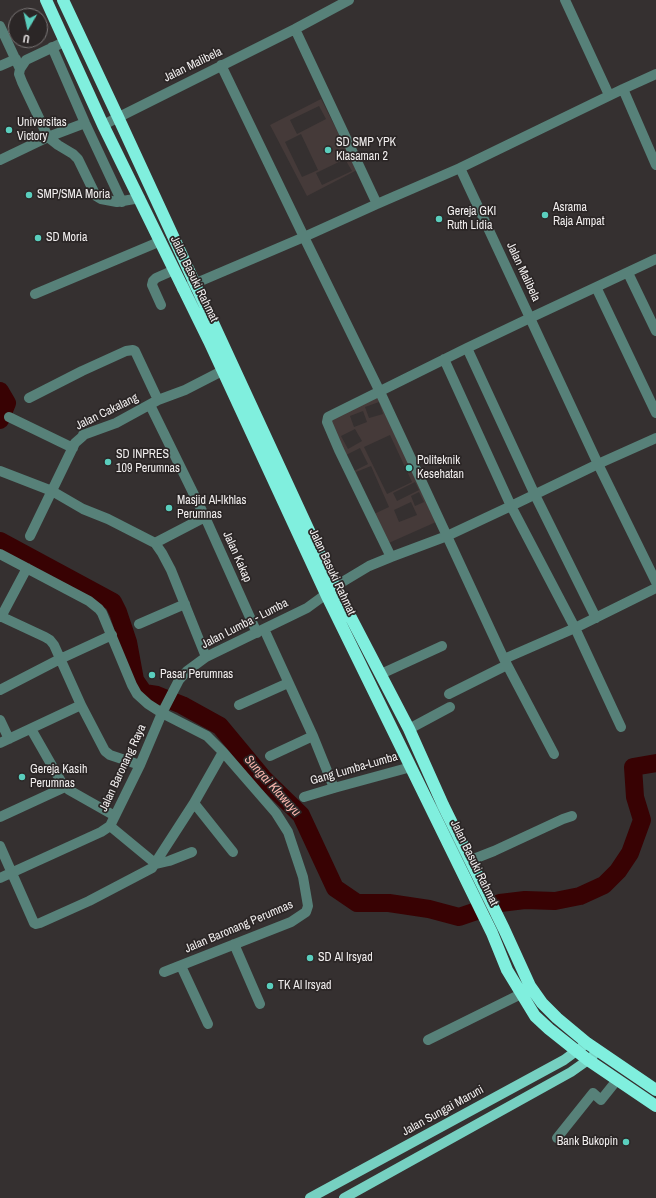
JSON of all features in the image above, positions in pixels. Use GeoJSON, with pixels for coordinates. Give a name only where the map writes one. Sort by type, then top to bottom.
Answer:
{"type":"FeatureCollection","features":[{"type":"Feature","properties":{"kind":"highway","name":"Jalan Basuki Rahmat"},"geometry":{"type":"LineString","coordinates":[[46,0],[64,42],[140,198],[182,289],[209,341],[222,371],[261,440]]}},
{"type":"Feature","properties":{"kind":"highway","name":"Jalan Basuki Rahmat"},"geometry":{"type":"LineString","coordinates":[[63,0],[195,283],[261,440],[410,767],[492,933],[507,970],[535,1016],[577,1052],[656,1106]]}},
{"type":"Feature","properties":{"kind":"highway","name":"Jalan Basuki Rahmat"},"geometry":{"type":"LineString","coordinates":[[330,590],[381,674],[410,730],[443,805],[479,876],[530,986],[542,1003],[557,1018],[587,1043],[656,1090]]}},
{"type":"Feature","properties":{"kind":"highway"},"geometry":{"type":"LineString","coordinates":[[432,810],[443,805]]}},
{"type":"Feature","properties":{"kind":"main road","name":"Jalan Sungai Maruni"},"geometry":{"type":"LineString","coordinates":[[310,1198],[577,1052],[587,1043]]}},
{"type":"Feature","properties":{"kind":"main road"},"geometry":{"type":"LineString","coordinates":[[344,1198],[588,1060],[598,1051]]}},
{"type":"Feature","properties":{"kind":"street","name":"Jalan Malibela"},"geometry":{"type":"LineString","coordinates":[[104,125],[295,29],[349,0]]}},
{"type":"Feature","properties":{"kind":"street"},"geometry":{"type":"LineString","coordinates":[[565,0],[609,95]]}},
{"type":"Feature","properties":{"kind":"street"},"geometry":{"type":"LineString","coordinates":[[0,26],[18,64],[22,82],[48,137],[78,159],[99,198],[108,201],[122,202],[140,198]]}},
{"type":"Feature","properties":{"kind":"street"},"geometry":{"type":"LineString","coordinates":[[295,29],[377,204]]}},
{"type":"Feature","properties":{"kind":"street"},"geometry":{"type":"LineString","coordinates":[[0,66],[18,64],[64,42]]}},
{"type":"Feature","properties":{"kind":"street"},"geometry":{"type":"LineString","coordinates":[[52,47],[85,123],[122,202]]}},
{"type":"Feature","properties":{"kind":"street"},"geometry":{"type":"LineString","coordinates":[[221,65],[380,392],[505,662],[554,754]]}},
{"type":"Feature","properties":{"kind":"street"},"geometry":{"type":"LineString","coordinates":[[182,289],[460,168],[609,95],[656,74]]}},
{"type":"Feature","properties":{"kind":"street"},"geometry":{"type":"LineString","coordinates":[[623,89],[655,161]]}},
{"type":"Feature","properties":{"kind":"street"},"geometry":{"type":"LineString","coordinates":[[0,160],[48,137],[85,123]]}},
{"type":"Feature","properties":{"kind":"street","name":"Jalan Malibela"},"geometry":{"type":"LineString","coordinates":[[391,557],[327,421],[329,416],[530,318],[460,168]]}},
{"type":"Feature","properties":{"kind":"street"},"geometry":{"type":"LineString","coordinates":[[35,294],[160,241]]}},
{"type":"Feature","properties":{"kind":"street"},"geometry":{"type":"LineString","coordinates":[[656,259],[530,318],[598,464],[656,582]]}},
{"type":"Feature","properties":{"kind":"street"},"geometry":{"type":"LineString","coordinates":[[161,305],[152,285],[153,281],[156,278],[174,270]]}},
{"type":"Feature","properties":{"kind":"street"},"geometry":{"type":"LineString","coordinates":[[628,272],[656,332]]}},
{"type":"Feature","properties":{"kind":"street"},"geometry":{"type":"LineString","coordinates":[[596,287],[656,414]]}},
{"type":"Feature","properties":{"kind":"street"},"geometry":{"type":"LineString","coordinates":[[467,348],[534,495],[596,618]]}},
{"type":"Feature","properties":{"kind":"street","name":"Jalan Kakap"},"geometry":{"type":"LineString","coordinates":[[29,398],[126,351],[135,351],[154,403],[205,517],[288,683],[313,736],[334,788]]}},
{"type":"Feature","properties":{"kind":"street"},"geometry":{"type":"LineString","coordinates":[[444,360],[512,506],[575,628],[621,727]]}},
{"type":"Feature","properties":{"kind":"street","name":"Jalan Cakalang"},"geometry":{"type":"LineString","coordinates":[[30,536],[77,440],[83,435],[116,423],[154,403],[222,371]]}},
{"type":"Feature","properties":{"kind":"street"},"geometry":{"type":"LineString","coordinates":[[9,418],[73,448]]}},
{"type":"Feature","properties":{"kind":"street","name":"Jalan Lumba - Lumba"},"geometry":{"type":"LineString","coordinates":[[163,711],[179,680],[187,671],[206,657],[306,608],[330,590],[369,566],[447,536],[656,438]]}},
{"type":"Feature","properties":{"kind":"street"},"geometry":{"type":"LineString","coordinates":[[0,471],[52,491],[82,509],[108,519],[155,543],[171,570],[206,657]]}},
{"type":"Feature","properties":{"kind":"street"},"geometry":{"type":"LineString","coordinates":[[155,543],[205,517]]}},
{"type":"Feature","properties":{"kind":"street","name":"Jalan Baronang Perumnas"},"geometry":{"type":"LineString","coordinates":[[0,554],[94,605],[102,613],[137,694],[148,704],[202,733],[223,752],[284,824],[300,866],[308,906],[306,912],[291,922],[164,972]]}},
{"type":"Feature","properties":{"kind":"street"},"geometry":{"type":"LineString","coordinates":[[27,568],[1,616],[45,637],[54,645],[80,705],[105,751],[140,765]]}},
{"type":"Feature","properties":{"kind":"street"},"geometry":{"type":"LineString","coordinates":[[449,694],[505,662],[656,588]]}},
{"type":"Feature","properties":{"kind":"street"},"geometry":{"type":"LineString","coordinates":[[140,624],[185,604]]}},
{"type":"Feature","properties":{"kind":"street"},"geometry":{"type":"LineString","coordinates":[[0,690],[60,659],[112,635]]}},
{"type":"Feature","properties":{"kind":"street"},"geometry":{"type":"LineString","coordinates":[[381,674],[442,646]]}},
{"type":"Feature","properties":{"kind":"street"},"geometry":{"type":"LineString","coordinates":[[239,705],[288,683]]}},
{"type":"Feature","properties":{"kind":"street"},"geometry":{"type":"LineString","coordinates":[[0,720],[4,741],[80,705]]}},
{"type":"Feature","properties":{"kind":"street"},"geometry":{"type":"LineString","coordinates":[[410,730],[450,707]]}},
{"type":"Feature","properties":{"kind":"street","name":"Jalan Baronang Raya"},"geometry":{"type":"LineString","coordinates":[[0,878],[101,832],[110,826],[140,765],[163,711]]}},
{"type":"Feature","properties":{"kind":"street"},"geometry":{"type":"LineString","coordinates":[[31,729],[63,785],[115,816]]}},
{"type":"Feature","properties":{"kind":"street"},"geometry":{"type":"LineString","coordinates":[[270,756],[313,736]]}},
{"type":"Feature","properties":{"kind":"street"},"geometry":{"type":"LineString","coordinates":[[0,846],[34,923],[37,924],[89,901],[149,871],[156,864],[194,803],[223,752]]}},
{"type":"Feature","properties":{"kind":"street","name":"Gang Lumba-Lumba"},"geometry":{"type":"LineString","coordinates":[[304,797],[410,767]]}},
{"type":"Feature","properties":{"kind":"street"},"geometry":{"type":"LineString","coordinates":[[0,817],[65,787]]}},
{"type":"Feature","properties":{"kind":"street"},"geometry":{"type":"LineString","coordinates":[[194,803],[233,852]]}},
{"type":"Feature","properties":{"kind":"street"},"geometry":{"type":"LineString","coordinates":[[470,860],[494,851],[572,816]]}},
{"type":"Feature","properties":{"kind":"street"},"geometry":{"type":"LineString","coordinates":[[110,826],[156,864]]}},
{"type":"Feature","properties":{"kind":"street"},"geometry":{"type":"LineString","coordinates":[[156,864],[192,852]]}},
{"type":"Feature","properties":{"kind":"street"},"geometry":{"type":"LineString","coordinates":[[234,944],[260,1004]]}},
{"type":"Feature","properties":{"kind":"street"},"geometry":{"type":"LineString","coordinates":[[181,966],[208,1024]]}},
{"type":"Feature","properties":{"kind":"street"},"geometry":{"type":"LineString","coordinates":[[428,1040],[521,994]]}},
{"type":"Feature","properties":{"kind":"street"},"geometry":{"type":"LineString","coordinates":[[557,1138],[593,1093],[601,1100],[617,1080]]}},
{"type":"Feature","properties":{"kind":"shaded area","name":"SD SMP YPK Klasaman 2"},"geometry":{"type":"Polygon","coordinates":[[[321,99],[357,170],[307,196],[270,125],[321,99]],[[319,106],[290,120],[297,134],[326,119],[319,106]],[[301,134],[285,142],[302,177],[318,170],[301,134]],[[345,159],[316,173],[322,185],[352,171],[345,159]]]}},
{"type":"Feature","properties":{"kind":"shaded area","name":"Politeknik Kesehatan"},"geometry":{"type":"Polygon","coordinates":[[[379,392],[436,522],[382,546],[324,416],[379,392]],[[379,402],[365,407],[369,418],[383,414],[379,402]],[[363,411],[350,416],[354,427],[367,422],[363,411]],[[355,429],[341,436],[348,449],[362,441],[355,429]],[[390,435],[364,447],[387,494],[412,482],[390,435]],[[360,448],[346,455],[354,471],[368,464],[360,448]],[[371,466],[356,472],[374,514],[389,507],[371,466]],[[415,482],[393,493],[397,501],[419,490],[415,482]],[[419,492],[411,496],[415,506],[424,502],[419,492]],[[411,502],[394,510],[399,522],[417,515],[411,502]]]}},
{"type":"Feature","properties":{"kind":"waterway","name":"Sungai Klawuyu"},"geometry":{"type":"LineString","coordinates":[[0,391],[7,403],[0,420]]}},
{"type":"Feature","properties":{"kind":"waterway","name":"Sungai Klawuyu"},"geometry":{"type":"LineString","coordinates":[[0,541],[113,602],[128,642],[135,680],[144,693],[157,695],[182,705],[220,726],[264,779],[301,815],[335,888],[357,903],[389,903],[429,909],[459,917],[500,903],[525,900],[555,901],[580,896],[604,885],[618,871],[630,853],[642,820],[635,797],[633,767],[656,763]]}},
{"type":"Feature","properties":{"kind":"place","name":"Universitas Victory"},"geometry":{"type":"Point","coordinates":[9,130]}},
{"type":"Feature","properties":{"kind":"place","name":"SD SMP YPK Klasaman 2"},"geometry":{"type":"Point","coordinates":[328,150]}},
{"type":"Feature","properties":{"kind":"place","name":"SMP/SMA Moria"},"geometry":{"type":"Point","coordinates":[29,195]}},
{"type":"Feature","properties":{"kind":"place","name":"Asrama Raja Ampat"},"geometry":{"type":"Point","coordinates":[545,215]}},
{"type":"Feature","properties":{"kind":"place","name":"Gereja GKI Ruth Lidia"},"geometry":{"type":"Point","coordinates":[439,219]}},
{"type":"Feature","properties":{"kind":"place","name":"SD Moria"},"geometry":{"type":"Point","coordinates":[38,238]}},
{"type":"Feature","properties":{"kind":"place","name":"SD INPRES 109 Perumnas"},"geometry":{"type":"Point","coordinates":[108,462]}},
{"type":"Feature","properties":{"kind":"place","name":"Politeknik Kesehatan"},"geometry":{"type":"Point","coordinates":[409,468]}},
{"type":"Feature","properties":{"kind":"place","name":"Masjid Al-Ikhlas Perumnas"},"geometry":{"type":"Point","coordinates":[169,508]}},
{"type":"Feature","properties":{"kind":"place","name":"Pasar Perumnas"},"geometry":{"type":"Point","coordinates":[152,675]}},
{"type":"Feature","properties":{"kind":"place","name":"Gereja Kasih Perumnas"},"geometry":{"type":"Point","coordinates":[22,777]}},
{"type":"Feature","properties":{"kind":"place","name":"SD Al Irsyad"},"geometry":{"type":"Point","coordinates":[310,958]}},
{"type":"Feature","properties":{"kind":"place","name":"TK Al Irsyad"},"geometry":{"type":"Point","coordinates":[270,986]}},
{"type":"Feature","properties":{"kind":"place","name":"Bank Bukopin"},"geometry":{"type":"Point","coordinates":[626,1142]}}]}
